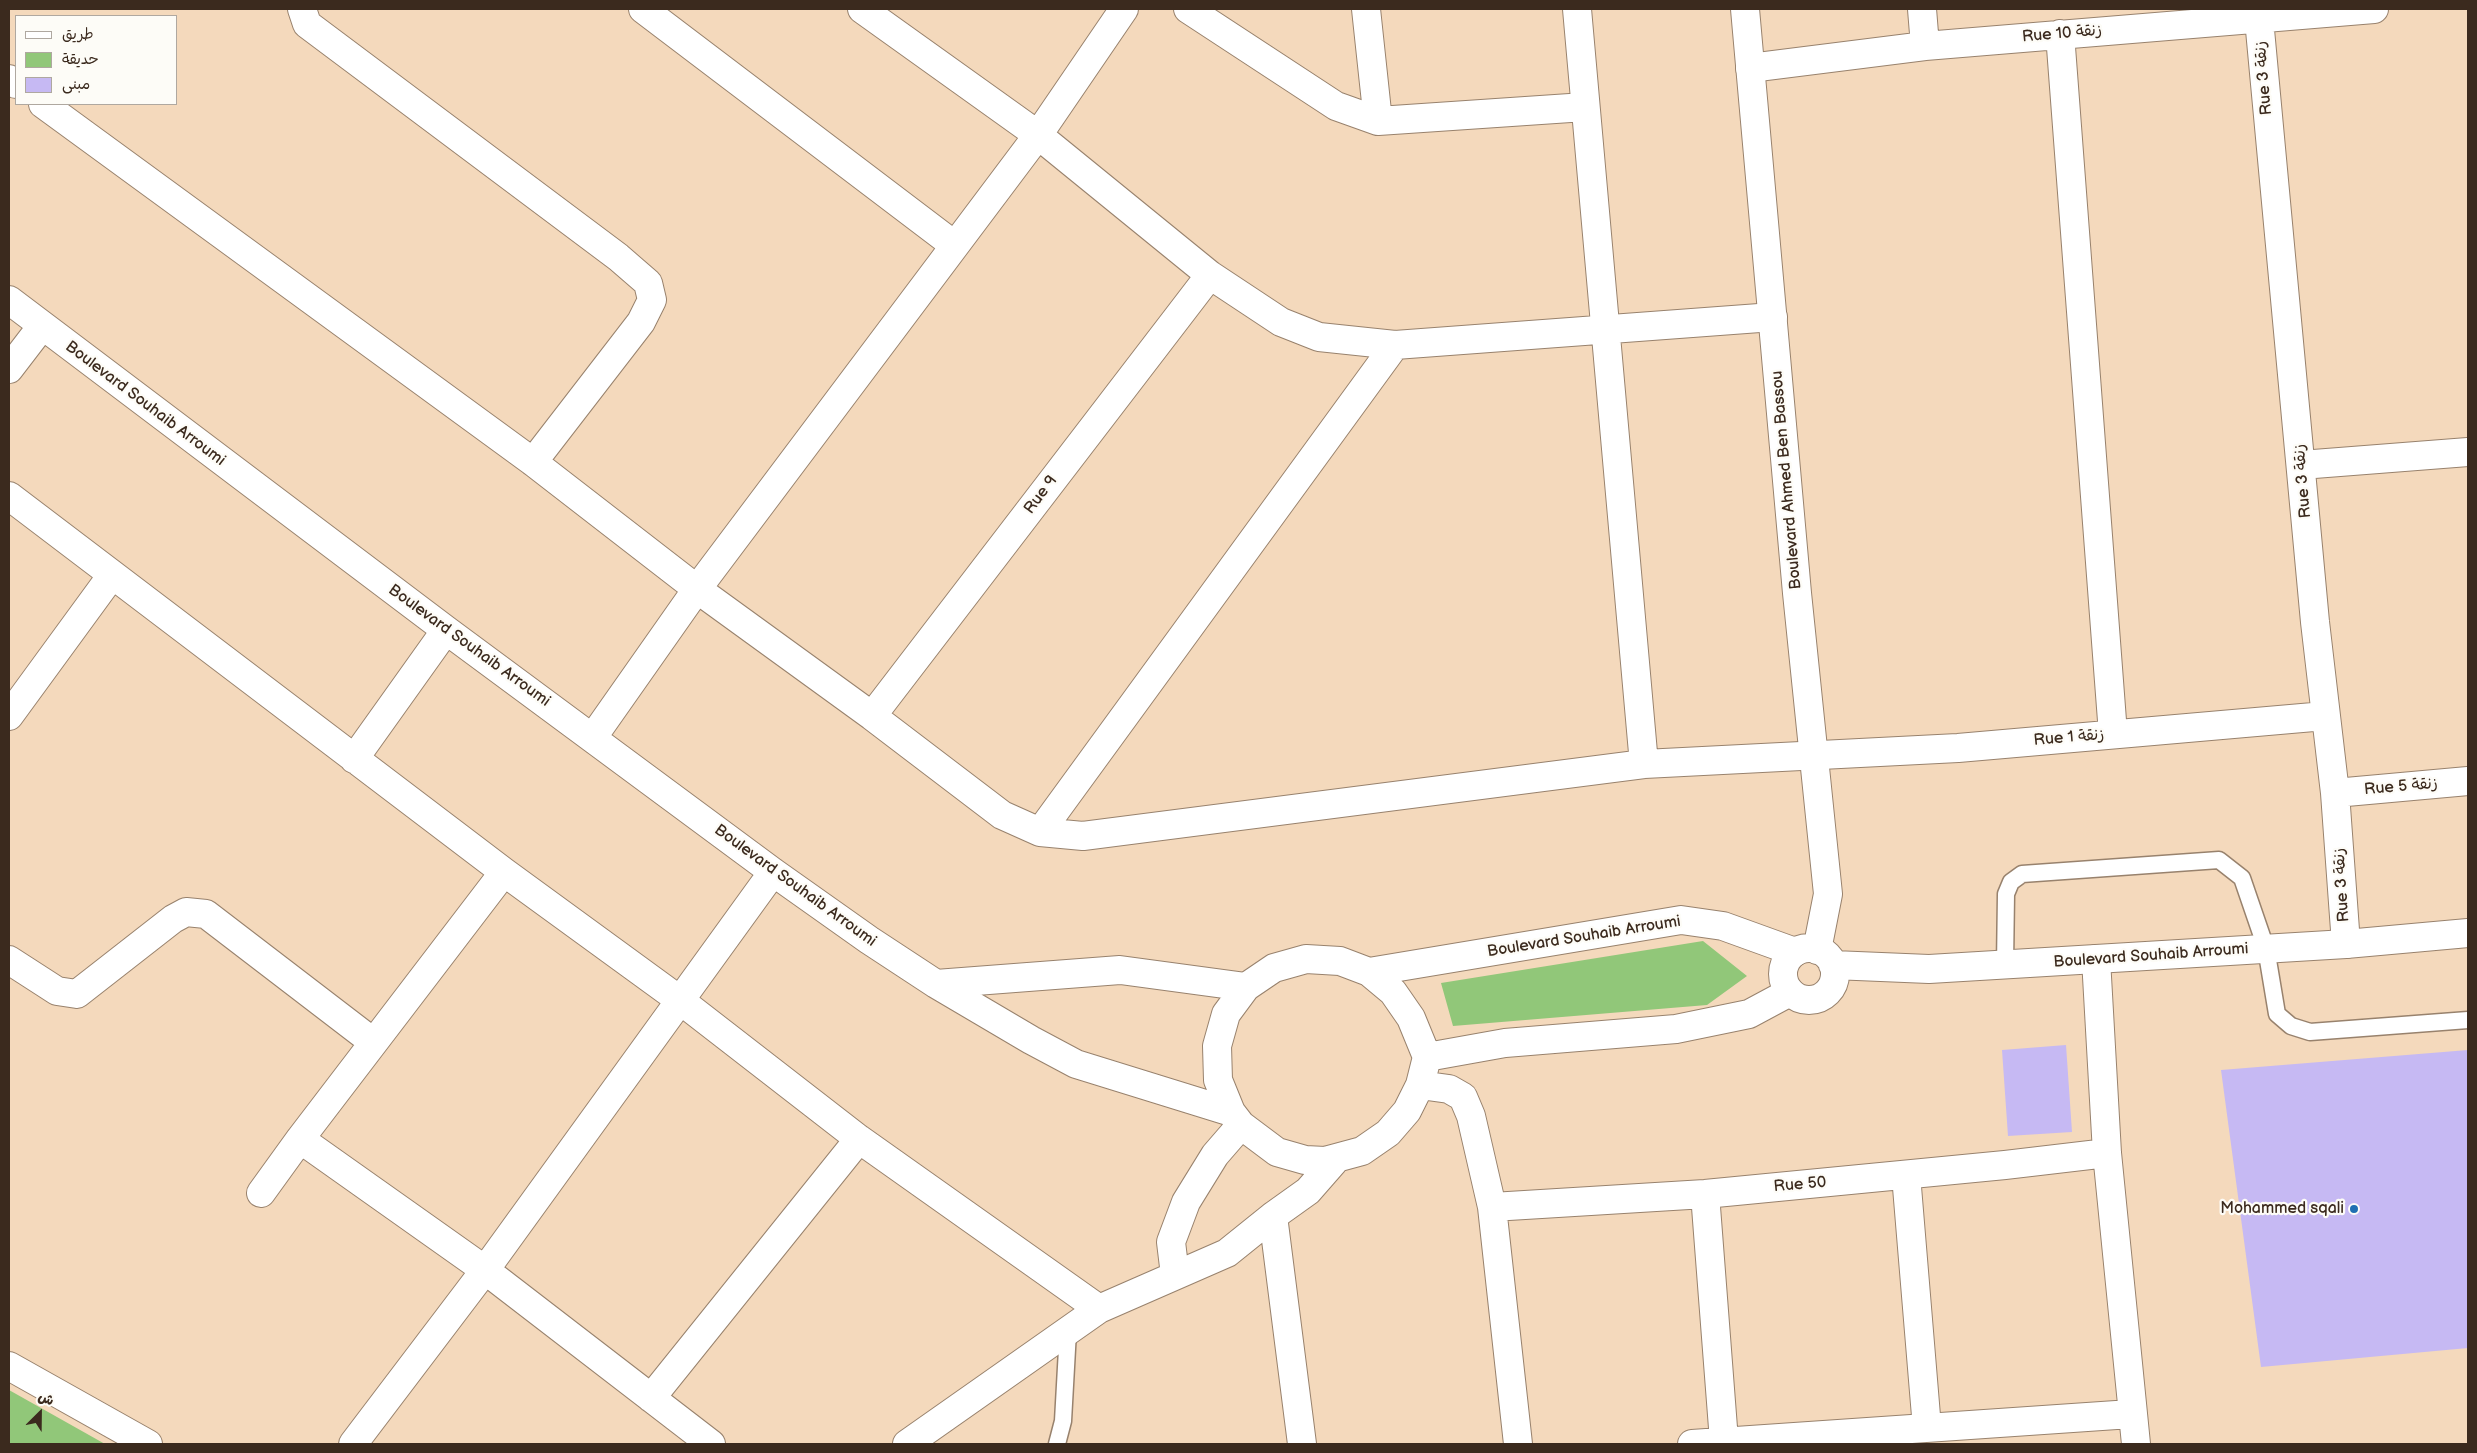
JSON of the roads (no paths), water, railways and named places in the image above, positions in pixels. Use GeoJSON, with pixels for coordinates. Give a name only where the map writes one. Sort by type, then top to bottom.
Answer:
{"type":"FeatureCollection","features":[{"type":"Feature","properties":{"kind":"street"},"geometry":{"type":"LineString","coordinates":[[302,9],[307,24],[618,257],[648,282],[652,300],[641,322],[533,462]]}},
{"type":"Feature","properties":{"kind":"street"},"geometry":{"type":"LineString","coordinates":[[643,9],[954,245]]}},
{"type":"Feature","properties":{"kind":"street"},"geometry":{"type":"LineString","coordinates":[[862,9],[1038,135],[1210,275],[1280,322],[1319,337],[1395,345],[1604,328],[1773,317]]}},
{"type":"Feature","properties":{"kind":"street"},"geometry":{"type":"LineString","coordinates":[[593,737],[697,589],[1038,135],[1124,9]]}},
{"type":"Feature","properties":{"kind":"street"},"geometry":{"type":"LineString","coordinates":[[1188,9],[1336,106],[1378,121],[1585,107]]}},
{"type":"Feature","properties":{"kind":"street"},"geometry":{"type":"LineString","coordinates":[[1366,9],[1378,121]]}},
{"type":"Feature","properties":{"kind":"street"},"geometry":{"type":"LineString","coordinates":[[1577,9],[1644,764]]}},
{"type":"Feature","properties":{"kind":"street","name":"Boulevard Ahmed Ben Bassou"},"geometry":{"type":"LineString","coordinates":[[1745,9],[1813,754],[1828,894],[1815,955]]}},
{"type":"Feature","properties":{"kind":"street"},"geometry":{"type":"LineString","coordinates":[[1922,9],[1925,46]]}},
{"type":"Feature","properties":{"kind":"street","name":"Rue 10 زنقة"},"geometry":{"type":"LineString","coordinates":[[1750,68],[1925,46],[2374,9]]}},
{"type":"Feature","properties":{"kind":"street","name":"Rue 3 زنقة"},"geometry":{"type":"LineString","coordinates":[[2259,19],[2325,716],[2335,793],[2346,944]]}},
{"type":"Feature","properties":{"kind":"street"},"geometry":{"type":"LineString","coordinates":[[2060,34],[2113,734]]}},
{"type":"Feature","properties":{"kind":"street","name":"Rue 1 زنقة"},"geometry":{"type":"LineString","coordinates":[[44,105],[533,462],[697,589],[872,716],[1002,815],[1040,832],[1083,836],[1644,764],[1958,748],[2325,716]]}},
{"type":"Feature","properties":{"kind":"street","name":"Rue 9"},"geometry":{"type":"LineString","coordinates":[[872,716],[1210,275]]}},
{"type":"Feature","properties":{"kind":"street","name":"Boulevard Souhaib Arroumi"},"geometry":{"type":"LineString","coordinates":[[9,300],[446,630],[773,872],[936,984],[1076,1064],[1236,1118]]}},
{"type":"Feature","properties":{"kind":"street"},"geometry":{"type":"LineString","coordinates":[[9,369],[42,326]]}},
{"type":"Feature","properties":{"kind":"street"},"geometry":{"type":"LineString","coordinates":[[1040,832],[1395,345]]}},
{"type":"Feature","properties":{"kind":"street"},"geometry":{"type":"LineString","coordinates":[[2301,465],[2468,452]]}},
{"type":"Feature","properties":{"kind":"street"},"geometry":{"type":"LineString","coordinates":[[9,496],[504,872],[681,1001],[859,1139],[1099,1309]]}},
{"type":"Feature","properties":{"kind":"street"},"geometry":{"type":"LineString","coordinates":[[9,716],[112,575]]}},
{"type":"Feature","properties":{"kind":"street"},"geometry":{"type":"LineString","coordinates":[[354,759],[446,630]]}},
{"type":"Feature","properties":{"kind":"street","name":"Rue 5 زنقة"},"geometry":{"type":"LineString","coordinates":[[2335,793],[2468,781]]}},
{"type":"Feature","properties":{"kind":"street"},"geometry":{"type":"LineString","coordinates":[[261,1193],[373,1042],[504,872]]}},
{"type":"Feature","properties":{"kind":"street"},"geometry":{"type":"LineString","coordinates":[[353,1444],[485,1270],[773,872]]}},
{"type":"Feature","properties":{"kind":"street"},"geometry":{"type":"LineString","coordinates":[[9,960],[57,991],[77,994],[173,920],[186,912],[206,914],[373,1042]]}},
{"type":"Feature","properties":{"kind":"street","name":"Boulevard Souhaib Arroumi"},"geometry":{"type":"LineString","coordinates":[[1369,972],[1681,920],[1723,926],[1815,955],[1929,969],[2346,944],[2468,933]]}},
{"type":"Feature","properties":{"kind":"street"},"geometry":{"type":"LineString","coordinates":[[1815,955],[1834,975],[1827,993],[1808,1000],[1798,998],[1790,992],[1785,984],[1784,966],[1815,955]]}},
{"type":"Feature","properties":{"kind":"street"},"geometry":{"type":"LineString","coordinates":[[1306,959],[1340,961],[1369,972],[1394,992],[1410,1018],[1427,1058],[1420,1084],[1407,1111],[1388,1133],[1362,1151],[1336,1159],[1305,1160],[1277,1152],[1236,1118],[1218,1080],[1217,1046],[1226,1014],[1246,987],[1274,968],[1306,959]]}},
{"type":"Feature","properties":{"kind":"street"},"geometry":{"type":"LineString","coordinates":[[2096,959],[2107,1153],[2131,1414],[2136,1444]]}},
{"type":"Feature","properties":{"kind":"street"},"geometry":{"type":"LineString","coordinates":[[936,984],[1120,970],[1246,987]]}},
{"type":"Feature","properties":{"kind":"street"},"geometry":{"type":"LineString","coordinates":[[1427,1058],[1505,1043],[1685,1027],[1750,1014],[1790,992]]}},
{"type":"Feature","properties":{"kind":"street"},"geometry":{"type":"LineString","coordinates":[[1420,1084],[1449,1089],[1463,1097],[1471,1116],[1492,1207],[1518,1444]]}},
{"type":"Feature","properties":{"kind":"street"},"geometry":{"type":"LineString","coordinates":[[1175,1274],[1171,1242],[1186,1202],[1236,1118]]}},
{"type":"Feature","properties":{"kind":"street"},"geometry":{"type":"LineString","coordinates":[[300,1139],[485,1270],[711,1444]]}},
{"type":"Feature","properties":{"kind":"street"},"geometry":{"type":"LineString","coordinates":[[652,1398],[859,1139]]}},
{"type":"Feature","properties":{"kind":"street","name":"Rue 50"},"geometry":{"type":"LineString","coordinates":[[1492,1207],[1705,1194],[2107,1153]]}},
{"type":"Feature","properties":{"kind":"street"},"geometry":{"type":"LineString","coordinates":[[907,1444],[1099,1309],[1227,1252],[1308,1191],[1336,1159]]}},
{"type":"Feature","properties":{"kind":"street"},"geometry":{"type":"LineString","coordinates":[[1906,1175],[1927,1428]]}},
{"type":"Feature","properties":{"kind":"street"},"geometry":{"type":"LineString","coordinates":[[1705,1194],[1724,1441]]}},
{"type":"Feature","properties":{"kind":"street"},"geometry":{"type":"LineString","coordinates":[[1273,1216],[1302,1444]]}},
{"type":"Feature","properties":{"kind":"street"},"geometry":{"type":"LineString","coordinates":[[9,1366],[148,1444]]}},
{"type":"Feature","properties":{"kind":"street"},"geometry":{"type":"LineString","coordinates":[[1692,1444],[2131,1414]]}},
{"type":"Feature","properties":{"kind":"lane"},"geometry":{"type":"LineString","coordinates":[[2005,965],[2006,894],[2011,882],[2022,874],[2219,860],[2242,878],[2266,948],[2277,1014],[2291,1026],[2310,1032],[2468,1020]]}},
{"type":"Feature","properties":{"kind":"lane"},"geometry":{"type":"LineString","coordinates":[[1057,1444],[1063,1421],[1068,1331]]}},
{"type":"Feature","properties":{"kind":"place","name":"Mohammed sqali"},"geometry":{"type":"Point","coordinates":[2354,1209]}}]}
